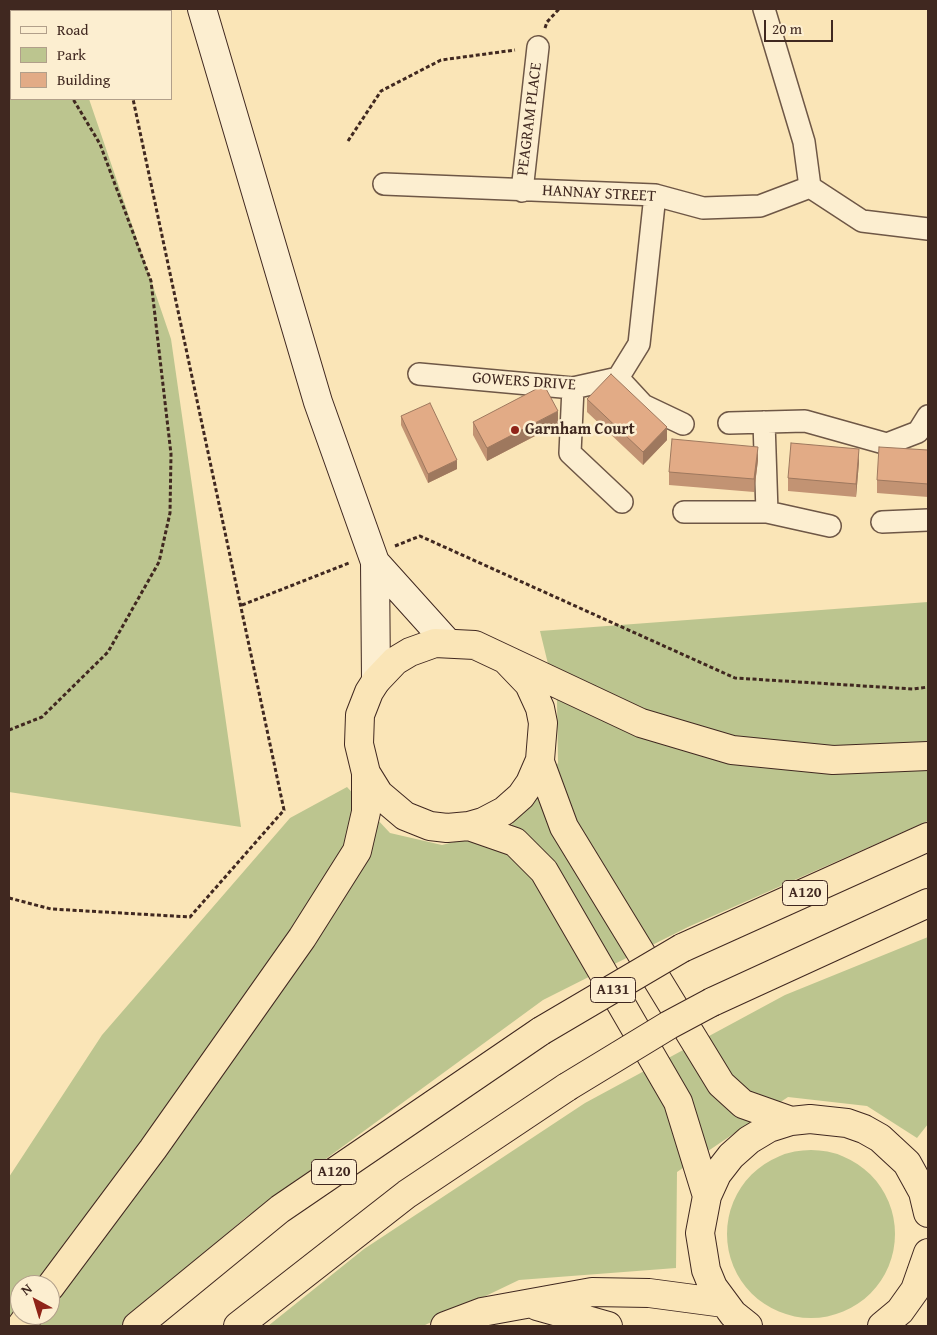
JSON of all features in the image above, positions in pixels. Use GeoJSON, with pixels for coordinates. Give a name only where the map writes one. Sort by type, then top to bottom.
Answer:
{"type":"FeatureCollection","features":[{"type":"Feature","properties":{"kind":"highway"},"geometry":{"type":"LineString","coordinates":[[59,1275],[153,1149],[302,938],[357,851],[366,812],[366,773],[360,751],[358,728],[363,705],[376,681],[395,662],[410,652],[435,643],[447,642],[475,645],[640,723],[732,750],[833,760],[928,756]]}},
{"type":"Feature","properties":{"kind":"highway"},"geometry":{"type":"LineString","coordinates":[[366,773],[379,794],[405,816],[430,826],[447,828],[469,826],[483,822],[510,806],[530,783],[540,762],[544,736],[540,708],[529,684],[507,661]]}},
{"type":"Feature","properties":{"kind":"highway","name":"A131"},"geometry":{"type":"LineString","coordinates":[[540,762],[564,826],[721,1084],[743,1104],[791,1121]]}},
{"type":"Feature","properties":{"kind":"highway","name":"A131"},"geometry":{"type":"LineString","coordinates":[[469,826],[515,842],[544,871],[678,1102],[692,1141],[707,1196]]}},
{"type":"Feature","properties":{"kind":"highway","name":"A120"},"geometry":{"type":"LineString","coordinates":[[137,1326],[280,1209],[542,1031],[682,948],[928,838]]}},
{"type":"Feature","properties":{"kind":"highway"},"geometry":{"type":"LineString","coordinates":[[238,1326],[407,1194],[567,1087],[669,1024],[712,1002],[928,904]]}},
{"type":"Feature","properties":{"kind":"highway"},"geometry":{"type":"LineString","coordinates":[[748,1326],[724,1303],[706,1270],[702,1252],[701,1223],[707,1196],[717,1174],[731,1156],[749,1140],[769,1128],[791,1121],[828,1119],[864,1129],[922,1169],[928,1208]]}},
{"type":"Feature","properties":{"kind":"highway"},"geometry":{"type":"LineString","coordinates":[[884,1326],[918,1298],[928,1253]]}},
{"type":"Feature","properties":{"kind":"highway"},"geometry":{"type":"LineString","coordinates":[[445,1326],[482,1312],[592,1292],[650,1292],[724,1303]]}},
{"type":"Feature","properties":{"kind":"highway"},"geometry":{"type":"LineString","coordinates":[[530,1304],[608,1326]]}},
{"type":"Feature","properties":{"kind":"main road"},"geometry":{"type":"LineString","coordinates":[[202,9],[318,402],[374,558],[376,681]]}},
{"type":"Feature","properties":{"kind":"main road"},"geometry":{"type":"LineString","coordinates":[[374,558],[447,642]]}},
{"type":"Feature","properties":{"kind":"street"},"geometry":{"type":"LineString","coordinates":[[764,9],[804,142],[810,188],[862,220],[928,229]]}},
{"type":"Feature","properties":{"kind":"street","name":"PEAGRAM PLACE"},"geometry":{"type":"LineString","coordinates":[[522,190],[538,47]]}},
{"type":"Feature","properties":{"kind":"street","name":"HANNAY STREET"},"geometry":{"type":"LineString","coordinates":[[384,184],[655,195],[703,208],[760,206],[810,188]]}},
{"type":"Feature","properties":{"kind":"street"},"geometry":{"type":"LineString","coordinates":[[655,195],[639,344],[618,378],[643,404],[683,424]]}},
{"type":"Feature","properties":{"kind":"street","name":"GOWERS DRIVE"},"geometry":{"type":"LineString","coordinates":[[419,374],[573,388],[618,378]]}},
{"type":"Feature","properties":{"kind":"street"},"geometry":{"type":"LineString","coordinates":[[573,388],[570,453],[622,502]]}},
{"type":"Feature","properties":{"kind":"street"},"geometry":{"type":"LineString","coordinates":[[729,423],[805,421],[887,444],[918,432],[928,416]]}},
{"type":"Feature","properties":{"kind":"street"},"geometry":{"type":"LineString","coordinates":[[764,422],[767,512]]}},
{"type":"Feature","properties":{"kind":"street"},"geometry":{"type":"LineString","coordinates":[[684,512],[767,512],[830,526]]}},
{"type":"Feature","properties":{"kind":"street"},"geometry":{"type":"LineString","coordinates":[[882,522],[928,520]]}},
{"type":"Feature","properties":{"kind":"path"},"geometry":{"type":"LineString","coordinates":[[348,141],[381,91],[441,60],[538,47],[547,22],[559,9]]}},
{"type":"Feature","properties":{"kind":"path"},"geometry":{"type":"LineString","coordinates":[[9,730],[42,717],[108,652],[159,562],[170,513],[171,454],[151,281],[100,144],[74,100]]}},
{"type":"Feature","properties":{"kind":"path"},"geometry":{"type":"LineString","coordinates":[[9,898],[51,909],[190,917],[284,810],[242,605],[133,100]]}},
{"type":"Feature","properties":{"kind":"path"},"geometry":{"type":"LineString","coordinates":[[242,605],[374,558],[420,536],[735,678],[913,690],[928,687]]}},
{"type":"Feature","properties":{"kind":"green space"},"geometry":{"type":"Polygon","coordinates":[[[9,19],[10,100],[89,100],[171,339],[241,827],[9,792],[9,19]]]}},
{"type":"Feature","properties":{"kind":"green space"},"geometry":{"type":"Polygon","coordinates":[[[928,602],[928,821],[688,927],[543,1000],[245,1218],[121,1326],[9,1326],[9,1177],[102,1035],[290,818],[347,787],[390,833],[442,845],[509,828],[558,763],[557,701],[540,631],[928,602]]]}},
{"type":"Feature","properties":{"kind":"green space"},"geometry":{"type":"Polygon","coordinates":[[[928,937],[928,1124],[917,1138],[867,1106],[788,1097],[677,1172],[676,1268],[519,1280],[423,1326],[268,1326],[364,1249],[585,1103],[785,995],[928,937]]]}},
{"type":"Feature","properties":{"kind":"green space"},"geometry":{"type":"Polygon","coordinates":[[[811,1150],[835,1154],[850,1160],[864,1169],[876,1181],[885,1195],[891,1210],[895,1234],[891,1258],[885,1273],[876,1287],[864,1299],[850,1308],[835,1314],[811,1318],[787,1314],[772,1308],[758,1299],[746,1287],[737,1273],[731,1258],[727,1234],[731,1210],[737,1195],[746,1181],[758,1169],[772,1160],[787,1154],[811,1150]]]}},
{"type":"Feature","properties":{"kind":"building"},"geometry":{"type":"Polygon","coordinates":[[[611,374],[667,427],[643,452],[587,399],[611,374]]]}},
{"type":"Feature","properties":{"kind":"building"},"geometry":{"type":"Polygon","coordinates":[[[544,385],[558,411],[487,448],[473,422],[544,385]]]}},
{"type":"Feature","properties":{"kind":"building"},"geometry":{"type":"Polygon","coordinates":[[[430,403],[457,460],[428,474],[401,416],[430,403]]]}},
{"type":"Feature","properties":{"kind":"building"},"geometry":{"type":"Polygon","coordinates":[[[672,439],[758,447],[754,479],[669,472],[672,439]]]}},
{"type":"Feature","properties":{"kind":"building"},"geometry":{"type":"Polygon","coordinates":[[[791,443],[859,449],[856,484],[788,478],[791,443]]]}},
{"type":"Feature","properties":{"kind":"building"},"geometry":{"type":"Polygon","coordinates":[[[879,447],[928,450],[928,484],[877,480],[879,447]]]}},
{"type":"Feature","properties":{"kind":"place","name":"Garnham Court"},"geometry":{"type":"Point","coordinates":[515,430]}}]}
